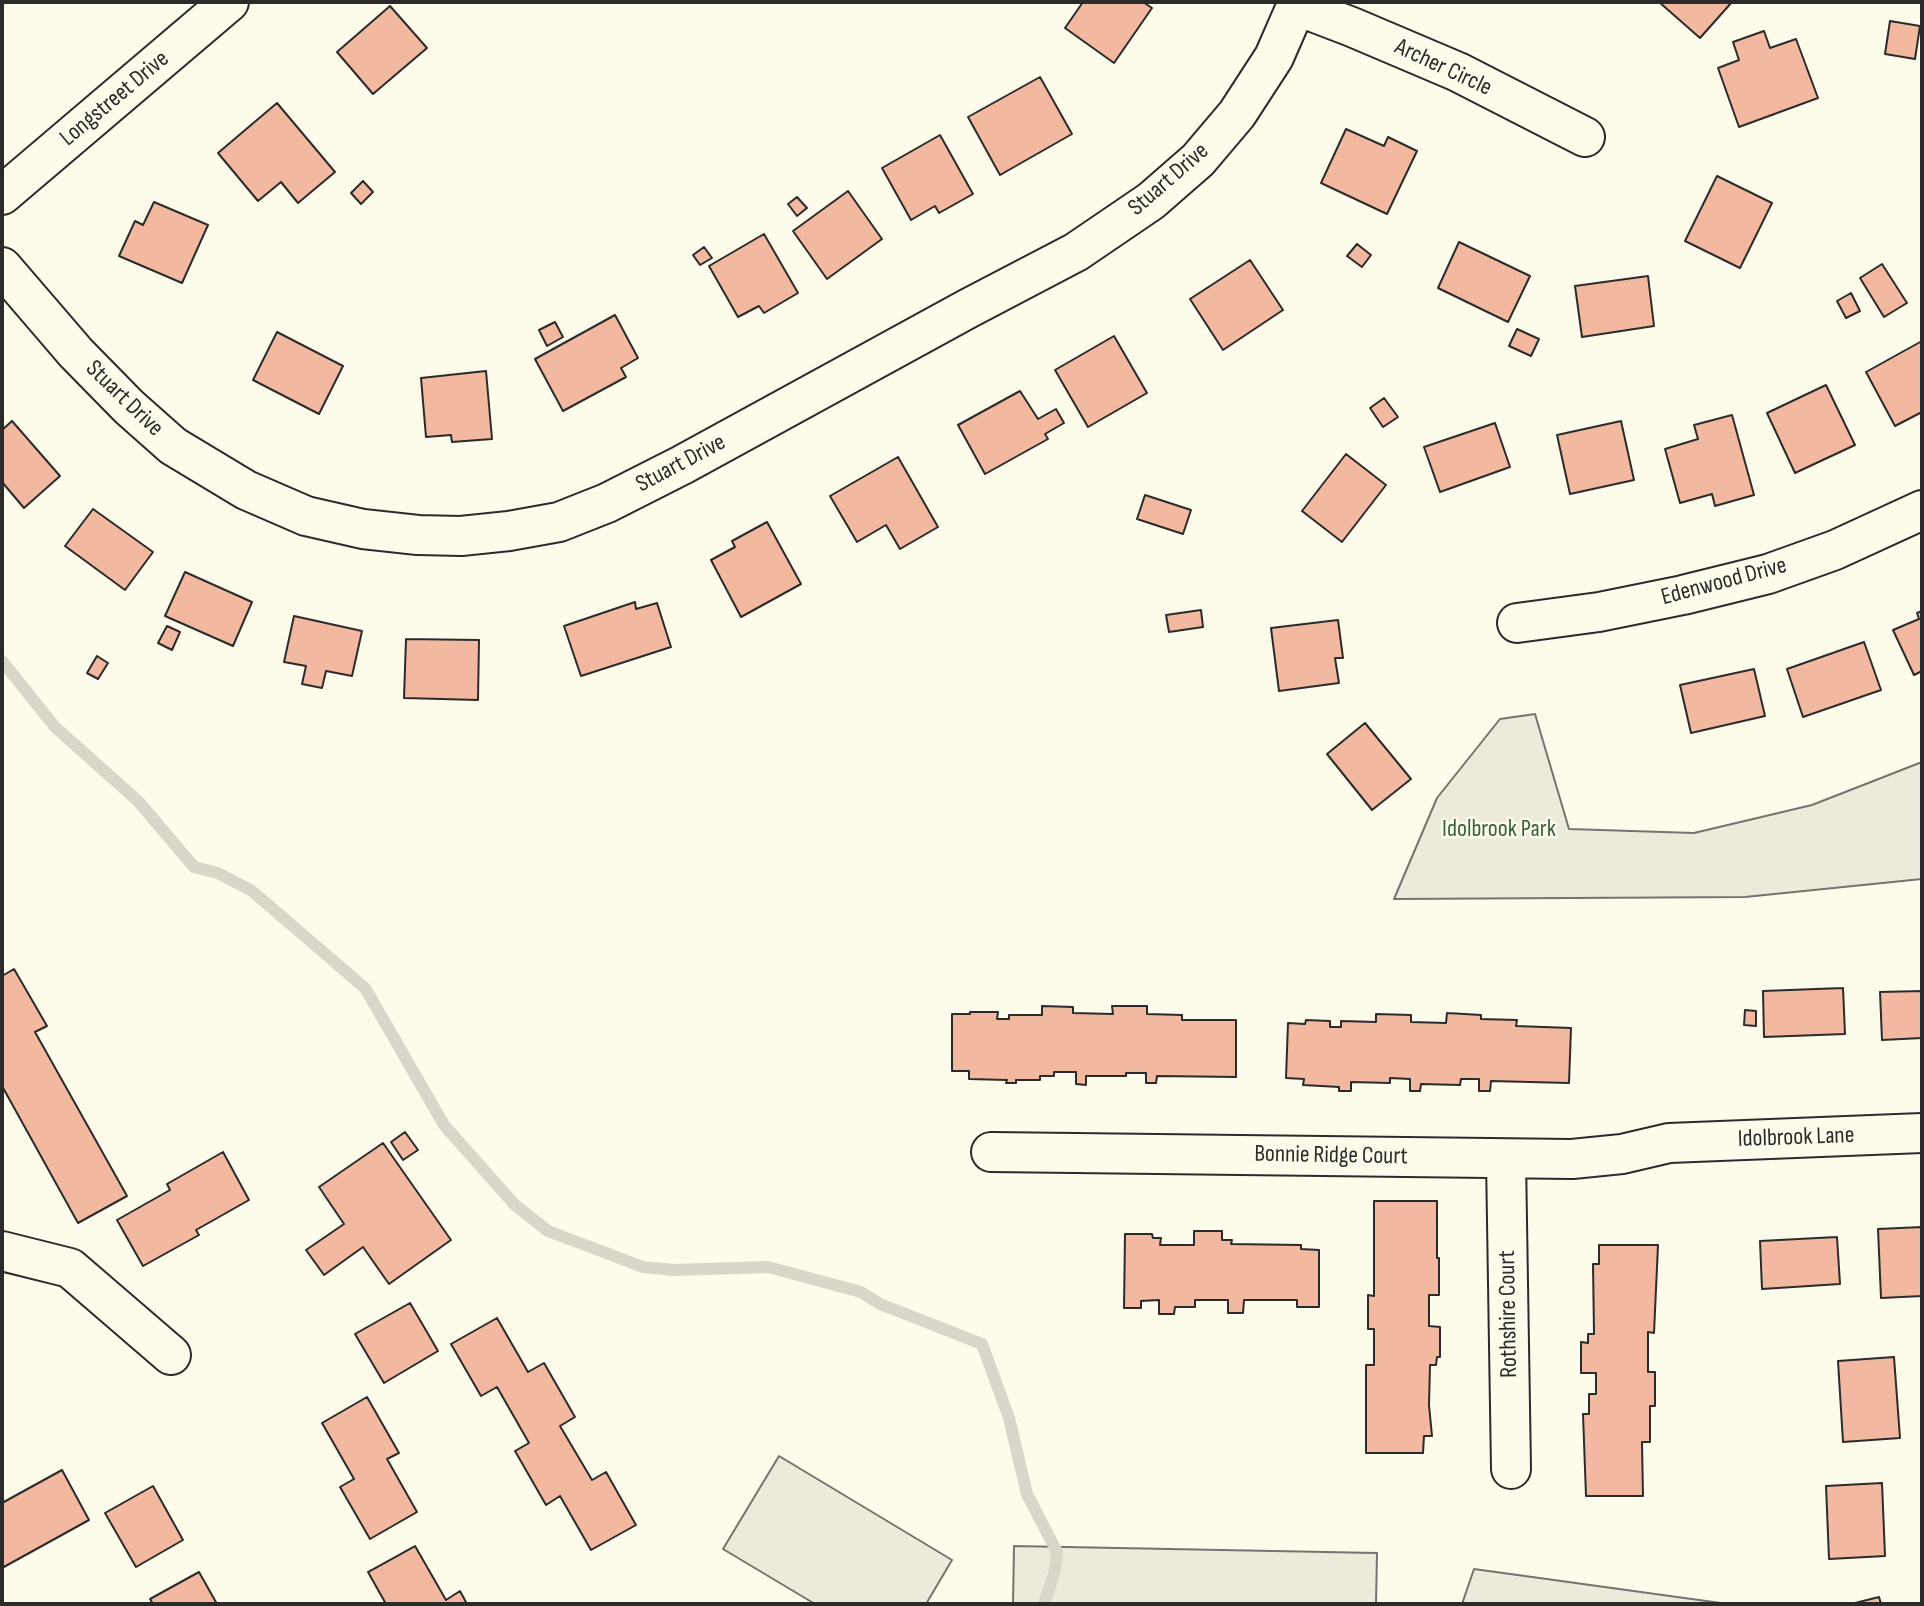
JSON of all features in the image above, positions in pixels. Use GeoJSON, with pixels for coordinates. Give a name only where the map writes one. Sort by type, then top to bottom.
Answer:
{"type":"FeatureCollection","features":[{"type":"Feature","properties":{"kind":"street","name":"Longstreet Drive"},"geometry":{"type":"LineString","coordinates":[[2,195],[229,2]]}},
{"type":"Feature","properties":{"kind":"street","name":"Archer Circle"},"geometry":{"type":"LineString","coordinates":[[1297,4],[1458,72],[1585,137]]}},
{"type":"Feature","properties":{"kind":"street","name":"Stuart Drive"},"geometry":{"type":"LineString","coordinates":[[2,267],[76,352],[129,407],[173,446],[246,490],[306,516],[363,530],[461,536],[559,522],[607,503],[682,465],[1076,252],[1151,201],[1198,160],[1237,114],[1274,57],[1297,4]]}},
{"type":"Feature","properties":{"kind":"street","name":"Edenwood Drive"},"geometry":{"type":"LineString","coordinates":[[1517,623],[1599,612],[1768,574],[1835,550],[1922,510]]}},
{"type":"Feature","properties":{"kind":"street","name":"Idolbrook Lane"},"geometry":{"type":"LineString","coordinates":[[1669,1143],[1922,1133]]}},
{"type":"Feature","properties":{"kind":"street","name":"Bonnie Ridge Court"},"geometry":{"type":"LineString","coordinates":[[991,1152],[1573,1158],[1622,1153],[1669,1143]]}},
{"type":"Feature","properties":{"kind":"street","name":"Rothshire Court"},"geometry":{"type":"LineString","coordinates":[[1506,1158],[1511,1469]]}},
{"type":"Feature","properties":{"kind":"street"},"geometry":{"type":"LineString","coordinates":[[2,1251],[70,1268],[171,1355]]}},
{"type":"Feature","properties":{"kind":"green space","name":"Idolbrook Park"},"geometry":{"type":"Polygon","coordinates":[[[1535,714],[1569,829],[1694,833],[1812,805],[1922,762],[1922,879],[1745,897],[1394,899],[1437,798],[1500,719],[1535,714]]]}},
{"type":"Feature","properties":{"kind":"green space"},"geometry":{"type":"Polygon","coordinates":[[[779,1456],[952,1560],[926,1604],[815,1604],[723,1549],[779,1456]]]}},
{"type":"Feature","properties":{"kind":"green space"},"geometry":{"type":"Polygon","coordinates":[[[1014,1546],[1377,1553],[1376,1604],[1013,1604],[1014,1546]]]}},
{"type":"Feature","properties":{"kind":"shaded area"},"geometry":{"type":"Polygon","coordinates":[[[1474,1569],[1728,1604],[1462,1604],[1474,1569]]]}},
{"type":"Feature","properties":{"kind":"building"},"geometry":{"type":"Polygon","coordinates":[[[1083,2],[1143,2],[1152,8],[1114,63],[1065,28],[1083,2]]]}},
{"type":"Feature","properties":{"kind":"building"},"geometry":{"type":"Polygon","coordinates":[[[1659,2],[1732,2],[1700,38],[1659,2]]]}},
{"type":"Feature","properties":{"kind":"building"},"geometry":{"type":"Polygon","coordinates":[[[390,6],[427,48],[373,94],[337,52],[390,6]]]}},
{"type":"Feature","properties":{"kind":"building"},"geometry":{"type":"Polygon","coordinates":[[[1890,21],[1920,26],[1915,59],[1885,54],[1890,21]]]}},
{"type":"Feature","properties":{"kind":"building"},"geometry":{"type":"Polygon","coordinates":[[[1764,31],[1770,48],[1796,39],[1818,98],[1739,127],[1718,68],[1739,60],[1733,42],[1764,31]]]}},
{"type":"Feature","properties":{"kind":"building"},"geometry":{"type":"Polygon","coordinates":[[[1040,77],[1072,134],[1000,175],[968,117],[1040,77]]]}},
{"type":"Feature","properties":{"kind":"building"},"geometry":{"type":"Polygon","coordinates":[[[277,103],[335,172],[298,203],[281,182],[258,201],[218,153],[277,103]]]}},
{"type":"Feature","properties":{"kind":"building"},"geometry":{"type":"Polygon","coordinates":[[[1346,129],[1384,146],[1388,137],[1417,151],[1387,214],[1321,183],[1346,129]]]}},
{"type":"Feature","properties":{"kind":"building"},"geometry":{"type":"Polygon","coordinates":[[[940,135],[973,194],[939,213],[935,206],[911,220],[882,168],[940,135]]]}},
{"type":"Feature","properties":{"kind":"building"},"geometry":{"type":"Polygon","coordinates":[[[1717,176],[1772,203],[1740,268],[1685,241],[1717,176]]]}},
{"type":"Feature","properties":{"kind":"building"},"geometry":{"type":"Polygon","coordinates":[[[363,181],[373,192],[361,204],[351,193],[363,181]]]}},
{"type":"Feature","properties":{"kind":"building"},"geometry":{"type":"Polygon","coordinates":[[[848,191],[882,239],[827,279],[793,231],[848,191]]]}},
{"type":"Feature","properties":{"kind":"building"},"geometry":{"type":"Polygon","coordinates":[[[797,197],[807,208],[797,216],[788,204],[797,197]]]}},
{"type":"Feature","properties":{"kind":"building"},"geometry":{"type":"Polygon","coordinates":[[[154,202],[208,225],[182,283],[119,256],[135,221],[143,225],[154,202]]]}},
{"type":"Feature","properties":{"kind":"building"},"geometry":{"type":"Polygon","coordinates":[[[764,234],[798,293],[764,313],[759,306],[738,317],[709,266],[764,234]]]}},
{"type":"Feature","properties":{"kind":"building"},"geometry":{"type":"Polygon","coordinates":[[[1459,242],[1530,276],[1508,322],[1438,288],[1459,242]]]}},
{"type":"Feature","properties":{"kind":"building"},"geometry":{"type":"Polygon","coordinates":[[[1357,244],[1371,255],[1362,267],[1347,256],[1357,244]]]}},
{"type":"Feature","properties":{"kind":"building"},"geometry":{"type":"Polygon","coordinates":[[[704,247],[712,258],[700,265],[693,255],[704,247]]]}},
{"type":"Feature","properties":{"kind":"building"},"geometry":{"type":"Polygon","coordinates":[[[1250,260],[1283,310],[1223,350],[1190,299],[1250,260]]]}},
{"type":"Feature","properties":{"kind":"building"},"geometry":{"type":"Polygon","coordinates":[[[1882,264],[1907,303],[1884,317],[1860,278],[1882,264]]]}},
{"type":"Feature","properties":{"kind":"building"},"geometry":{"type":"Polygon","coordinates":[[[1648,276],[1654,326],[1582,337],[1575,286],[1648,276]]]}},
{"type":"Feature","properties":{"kind":"building"},"geometry":{"type":"Polygon","coordinates":[[[1851,293],[1860,311],[1846,318],[1837,301],[1851,293]]]}},
{"type":"Feature","properties":{"kind":"building"},"geometry":{"type":"Polygon","coordinates":[[[615,315],[638,358],[621,368],[626,377],[563,411],[535,359],[615,315]]]}},
{"type":"Feature","properties":{"kind":"building"},"geometry":{"type":"Polygon","coordinates":[[[555,322],[563,337],[547,346],[539,330],[555,322]]]}},
{"type":"Feature","properties":{"kind":"building"},"geometry":{"type":"Polygon","coordinates":[[[1517,329],[1539,339],[1531,356],[1509,346],[1517,329]]]}},
{"type":"Feature","properties":{"kind":"building"},"geometry":{"type":"Polygon","coordinates":[[[277,332],[343,366],[319,414],[253,380],[277,332]]]}},
{"type":"Feature","properties":{"kind":"building"},"geometry":{"type":"Polygon","coordinates":[[[1114,336],[1147,393],[1088,427],[1055,370],[1114,336]]]}},
{"type":"Feature","properties":{"kind":"building"},"geometry":{"type":"Polygon","coordinates":[[[1922,341],[1922,412],[1895,426],[1866,372],[1922,341]]]}},
{"type":"Feature","properties":{"kind":"building"},"geometry":{"type":"Polygon","coordinates":[[[486,371],[492,439],[452,442],[451,435],[426,437],[421,378],[486,371]]]}},
{"type":"Feature","properties":{"kind":"building"},"geometry":{"type":"Polygon","coordinates":[[[1826,385],[1855,445],[1795,473],[1767,413],[1826,385]]]}},
{"type":"Feature","properties":{"kind":"building"},"geometry":{"type":"Polygon","coordinates":[[[1020,391],[1038,419],[1056,409],[1064,423],[1045,434],[1048,439],[985,474],[958,425],[1020,391]]]}},
{"type":"Feature","properties":{"kind":"building"},"geometry":{"type":"Polygon","coordinates":[[[1384,398],[1398,417],[1383,427],[1370,408],[1384,398]]]}},
{"type":"Feature","properties":{"kind":"building"},"geometry":{"type":"Polygon","coordinates":[[[1732,415],[1754,495],[1715,506],[1712,494],[1680,503],[1665,449],[1698,439],[1694,425],[1732,415]]]}},
{"type":"Feature","properties":{"kind":"building"},"geometry":{"type":"Polygon","coordinates":[[[12,421],[60,476],[24,508],[2,482],[2,430],[12,421]]]}},
{"type":"Feature","properties":{"kind":"building"},"geometry":{"type":"Polygon","coordinates":[[[1621,421],[1634,480],[1570,494],[1557,435],[1621,421]]]}},
{"type":"Feature","properties":{"kind":"building"},"geometry":{"type":"Polygon","coordinates":[[[1495,423],[1510,467],[1440,492],[1424,447],[1495,423]]]}},
{"type":"Feature","properties":{"kind":"building"},"geometry":{"type":"Polygon","coordinates":[[[1346,454],[1386,485],[1342,542],[1302,511],[1346,454]]]}},
{"type":"Feature","properties":{"kind":"building"},"geometry":{"type":"Polygon","coordinates":[[[898,457],[938,527],[900,549],[886,525],[857,542],[830,496],[898,457]]]}},
{"type":"Feature","properties":{"kind":"building"},"geometry":{"type":"Polygon","coordinates":[[[1145,495],[1191,510],[1183,534],[1137,519],[1145,495]]]}},
{"type":"Feature","properties":{"kind":"building"},"geometry":{"type":"Polygon","coordinates":[[[93,509],[153,552],[125,590],[65,546],[93,509]]]}},
{"type":"Feature","properties":{"kind":"building"},"geometry":{"type":"Polygon","coordinates":[[[767,522],[801,584],[741,617],[711,560],[735,547],[732,541],[767,522]]]}},
{"type":"Feature","properties":{"kind":"building"},"geometry":{"type":"Polygon","coordinates":[[[185,572],[252,602],[233,646],[165,616],[185,572]]]}},
{"type":"Feature","properties":{"kind":"building"},"geometry":{"type":"Polygon","coordinates":[[[635,602],[636,609],[657,603],[671,647],[581,676],[564,626],[635,602]]]}},
{"type":"Feature","properties":{"kind":"building"},"geometry":{"type":"Polygon","coordinates":[[[1201,610],[1203,627],[1169,632],[1166,615],[1201,610]]]}},
{"type":"Feature","properties":{"kind":"building"},"geometry":{"type":"Polygon","coordinates":[[[1922,611],[1922,671],[1914,675],[1893,630],[1919,619],[1917,613],[1922,611]]]}},
{"type":"Feature","properties":{"kind":"building"},"geometry":{"type":"Polygon","coordinates":[[[294,616],[362,631],[352,676],[326,671],[322,688],[302,684],[306,666],[284,662],[294,616]]]}},
{"type":"Feature","properties":{"kind":"building"},"geometry":{"type":"Polygon","coordinates":[[[1338,620],[1343,658],[1335,658],[1339,683],[1279,691],[1271,628],[1338,620]]]}},
{"type":"Feature","properties":{"kind":"building"},"geometry":{"type":"Polygon","coordinates":[[[167,626],[180,632],[172,650],[158,643],[167,626]]]}},
{"type":"Feature","properties":{"kind":"building"},"geometry":{"type":"Polygon","coordinates":[[[406,639],[479,640],[478,700],[404,698],[406,639]]]}},
{"type":"Feature","properties":{"kind":"building"},"geometry":{"type":"Polygon","coordinates":[[[1864,642],[1881,690],[1803,717],[1787,669],[1864,642]]]}},
{"type":"Feature","properties":{"kind":"building"},"geometry":{"type":"Polygon","coordinates":[[[97,656],[108,663],[98,679],[87,673],[97,656]]]}},
{"type":"Feature","properties":{"kind":"building"},"geometry":{"type":"Polygon","coordinates":[[[1754,669],[1765,716],[1691,733],[1680,685],[1754,669]]]}},
{"type":"Feature","properties":{"kind":"building"},"geometry":{"type":"Polygon","coordinates":[[[1365,723],[1411,779],[1372,810],[1327,754],[1365,723]]]}},
{"type":"Feature","properties":{"kind":"building"},"geometry":{"type":"Polygon","coordinates":[[[14,969],[47,1026],[35,1032],[127,1196],[78,1223],[2,1086],[2,976],[14,969]]]}},
{"type":"Feature","properties":{"kind":"building"},"geometry":{"type":"Polygon","coordinates":[[[1843,988],[1845,1034],[1764,1037],[1763,991],[1843,988]]]}},
{"type":"Feature","properties":{"kind":"building"},"geometry":{"type":"Polygon","coordinates":[[[1922,991],[1922,1038],[1882,1040],[1880,992],[1922,991]]]}},
{"type":"Feature","properties":{"kind":"building"},"geometry":{"type":"Polygon","coordinates":[[[1042,1006],[1073,1007],[1073,1013],[1113,1014],[1112,1006],[1147,1006],[1147,1014],[1182,1015],[1182,1020],[1236,1020],[1236,1077],[1157,1076],[1156,1083],[1146,1083],[1146,1073],[1126,1073],[1126,1076],[1086,1076],[1086,1085],[1076,1084],[1076,1072],[1054,1072],[1054,1076],[1040,1076],[1040,1080],[1016,1080],[1016,1083],[1006,1083],[1007,1080],[969,1079],[969,1071],[952,1071],[952,1014],[998,1012],[997,1019],[1009,1019],[1009,1015],[1042,1015],[1042,1006]]]}},
{"type":"Feature","properties":{"kind":"building"},"geometry":{"type":"Polygon","coordinates":[[[1745,1010],[1756,1011],[1756,1026],[1744,1025],[1745,1010]]]}},
{"type":"Feature","properties":{"kind":"building"},"geometry":{"type":"Polygon","coordinates":[[[1447,1013],[1481,1015],[1481,1019],[1517,1020],[1516,1026],[1571,1028],[1569,1083],[1491,1081],[1490,1091],[1479,1091],[1479,1079],[1461,1079],[1460,1085],[1421,1084],[1420,1091],[1410,1091],[1410,1079],[1390,1078],[1390,1083],[1351,1082],[1351,1091],[1339,1091],[1339,1087],[1303,1085],[1304,1079],[1286,1078],[1288,1023],[1305,1024],[1306,1020],[1330,1021],[1330,1027],[1341,1027],[1341,1021],[1376,1022],[1376,1014],[1411,1015],[1411,1022],[1446,1023],[1447,1013]]]}},
{"type":"Feature","properties":{"kind":"building"},"geometry":{"type":"Polygon","coordinates":[[[405,1132],[418,1150],[403,1160],[391,1142],[405,1132]]]}},
{"type":"Feature","properties":{"kind":"building"},"geometry":{"type":"Polygon","coordinates":[[[383,1143],[451,1240],[389,1284],[363,1247],[324,1275],[306,1250],[344,1224],[319,1187],[383,1143]]]}},
{"type":"Feature","properties":{"kind":"building"},"geometry":{"type":"Polygon","coordinates":[[[223,1152],[249,1200],[196,1230],[199,1235],[143,1266],[117,1220],[170,1190],[167,1184],[223,1152]]]}},
{"type":"Feature","properties":{"kind":"building"},"geometry":{"type":"Polygon","coordinates":[[[1374,1201],[1437,1201],[1439,1295],[1429,1295],[1429,1326],[1440,1327],[1440,1357],[1437,1357],[1436,1365],[1430,1365],[1429,1405],[1432,1436],[1424,1436],[1423,1453],[1366,1453],[1366,1365],[1374,1365],[1374,1329],[1368,1329],[1368,1295],[1374,1296],[1374,1201]]]}},
{"type":"Feature","properties":{"kind":"building"},"geometry":{"type":"Polygon","coordinates":[[[1922,1227],[1922,1296],[1881,1298],[1878,1229],[1922,1227]]]}},
{"type":"Feature","properties":{"kind":"building"},"geometry":{"type":"Polygon","coordinates":[[[1194,1231],[1222,1231],[1222,1240],[1232,1240],[1231,1244],[1301,1245],[1301,1249],[1319,1250],[1319,1307],[1297,1307],[1297,1300],[1244,1300],[1243,1313],[1228,1313],[1228,1300],[1195,1300],[1195,1307],[1175,1307],[1174,1314],[1159,1314],[1159,1300],[1141,1301],[1141,1308],[1124,1308],[1125,1234],[1152,1234],[1153,1238],[1161,1238],[1160,1245],[1194,1245],[1194,1231]]]}},
{"type":"Feature","properties":{"kind":"building"},"geometry":{"type":"Polygon","coordinates":[[[1837,1237],[1840,1284],[1762,1289],[1760,1241],[1837,1237]]]}},
{"type":"Feature","properties":{"kind":"building"},"geometry":{"type":"Polygon","coordinates":[[[1599,1245],[1658,1245],[1654,1333],[1648,1332],[1648,1372],[1655,1372],[1655,1406],[1650,1406],[1650,1442],[1642,1442],[1643,1496],[1586,1496],[1583,1414],[1589,1414],[1589,1394],[1596,1394],[1596,1373],[1581,1373],[1581,1342],[1588,1343],[1588,1334],[1594,1334],[1593,1264],[1599,1264],[1599,1245]]]}},
{"type":"Feature","properties":{"kind":"building"},"geometry":{"type":"Polygon","coordinates":[[[410,1303],[438,1351],[384,1383],[355,1334],[410,1303]]]}},
{"type":"Feature","properties":{"kind":"building"},"geometry":{"type":"Polygon","coordinates":[[[497,1318],[528,1372],[544,1363],[575,1417],[560,1426],[592,1480],[606,1472],[636,1525],[591,1550],[560,1496],[546,1505],[515,1451],[529,1443],[497,1387],[481,1396],[451,1344],[497,1318]]]}},
{"type":"Feature","properties":{"kind":"building"},"geometry":{"type":"Polygon","coordinates":[[[1894,1357],[1900,1438],[1843,1442],[1838,1361],[1894,1357]]]}},
{"type":"Feature","properties":{"kind":"building"},"geometry":{"type":"Polygon","coordinates":[[[367,1397],[399,1453],[387,1459],[417,1512],[370,1539],[340,1487],[354,1479],[322,1423],[367,1397]]]}},
{"type":"Feature","properties":{"kind":"building"},"geometry":{"type":"Polygon","coordinates":[[[62,1470],[89,1520],[2,1568],[2,1503],[62,1470]]]}},
{"type":"Feature","properties":{"kind":"building"},"geometry":{"type":"Polygon","coordinates":[[[1882,1483],[1885,1556],[1829,1559],[1826,1486],[1882,1483]]]}},
{"type":"Feature","properties":{"kind":"building"},"geometry":{"type":"Polygon","coordinates":[[[153,1486],[183,1540],[136,1567],[105,1513],[153,1486]]]}},
{"type":"Feature","properties":{"kind":"building"},"geometry":{"type":"Polygon","coordinates":[[[415,1546],[446,1600],[460,1591],[467,1604],[386,1604],[368,1572],[415,1546]]]}},
{"type":"Feature","properties":{"kind":"building"},"geometry":{"type":"Polygon","coordinates":[[[199,1572],[217,1604],[153,1604],[150,1599],[199,1572]]]}},
{"type":"Feature","properties":{"kind":"building"},"geometry":{"type":"Polygon","coordinates":[[[1879,1597],[1881,1604],[1851,1604],[1879,1597]]]}},
{"type":"Feature","properties":{"kind":"waterway"},"geometry":{"type":"LineString","coordinates":[[2,661],[55,727],[138,801],[194,867],[218,873],[252,891],[365,988],[444,1125],[515,1205],[548,1231],[643,1267],[674,1270],[768,1267],[861,1292],[880,1304],[982,1344],[1009,1418],[1027,1494],[1057,1552],[1055,1570],[1044,1604]]}}]}
